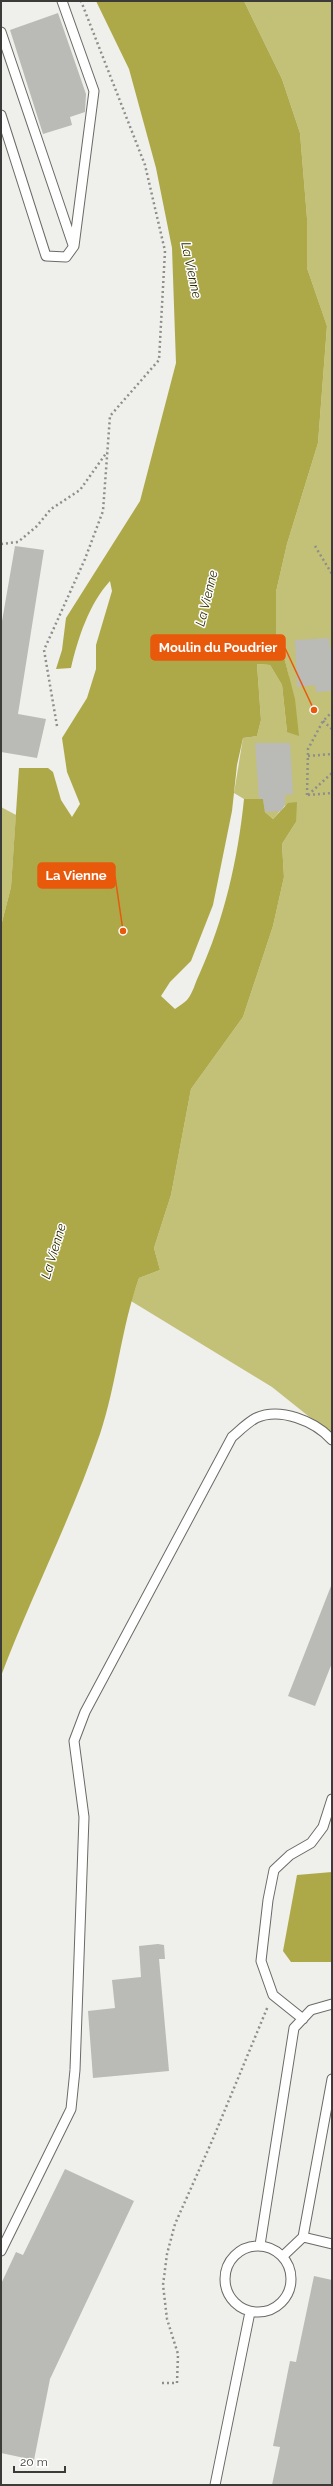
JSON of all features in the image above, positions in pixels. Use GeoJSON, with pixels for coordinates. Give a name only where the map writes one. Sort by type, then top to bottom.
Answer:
{"type":"FeatureCollection","features":[{"type":"Feature","properties":{"kind":"lane"},"geometry":{"type":"LineString","coordinates":[[1,115],[46,256],[66,257],[74,246],[94,91],[62,1]]}},
{"type":"Feature","properties":{"kind":"lane"},"geometry":{"type":"LineString","coordinates":[[1,32],[74,246]]}},
{"type":"Feature","properties":{"kind":"lane"},"geometry":{"type":"LineString","coordinates":[[1,2251],[71,2110],[75,2070],[84,1817],[74,1741],[85,1712],[232,1437],[256,1418],[275,1414],[292,1416],[326,1433],[332,1440]]}},
{"type":"Feature","properties":{"kind":"lane"},"geometry":{"type":"LineString","coordinates":[[302,2019],[273,1995],[260,1961],[268,1900],[274,1870],[290,1855],[311,1843],[323,1827],[332,1799]]}},
{"type":"Feature","properties":{"kind":"lane"},"geometry":{"type":"LineString","coordinates":[[260,2245],[294,2028],[311,2010],[332,2004]]}},
{"type":"Feature","properties":{"kind":"lane"},"geometry":{"type":"LineString","coordinates":[[283,2256],[303,2238],[332,2079]]}},
{"type":"Feature","properties":{"kind":"lane"},"geometry":{"type":"LineString","coordinates":[[303,2238],[332,2244]]}},
{"type":"Feature","properties":{"kind":"lane"},"geometry":{"type":"LineString","coordinates":[[260,2245],[283,2256],[291,2276],[287,2296],[271,2310],[250,2312],[233,2302],[224,2284],[227,2264],[241,2250],[260,2245]]}},
{"type":"Feature","properties":{"kind":"lane"},"geometry":{"type":"LineString","coordinates":[[215,2485],[250,2312]]}},
{"type":"Feature","properties":{"kind":"path"},"geometry":{"type":"LineString","coordinates":[[57,726],[44,650],[85,559],[103,511],[110,416],[159,360],[165,251],[145,165],[81,1]]}},
{"type":"Feature","properties":{"kind":"path"},"geometry":{"type":"LineString","coordinates":[[1,544],[18,542],[37,526],[51,509],[80,490],[107,452]]}},
{"type":"Feature","properties":{"kind":"path"},"geometry":{"type":"LineString","coordinates":[[314,546],[332,574]]}},
{"type":"Feature","properties":{"kind":"path"},"geometry":{"type":"LineString","coordinates":[[307,796],[308,749],[323,721],[332,712]]}},
{"type":"Feature","properties":{"kind":"path"},"geometry":{"type":"LineString","coordinates":[[323,721],[332,729]]}},
{"type":"Feature","properties":{"kind":"path"},"geometry":{"type":"LineString","coordinates":[[308,756],[332,754]]}},
{"type":"Feature","properties":{"kind":"path"},"geometry":{"type":"LineString","coordinates":[[307,796],[332,773]]}},
{"type":"Feature","properties":{"kind":"path"},"geometry":{"type":"LineString","coordinates":[[307,796],[332,793]]}},
{"type":"Feature","properties":{"kind":"path"},"geometry":{"type":"LineString","coordinates":[[162,2383],[177,2383],[178,2354],[167,2319],[163,2285],[167,2254],[175,2224],[212,2141],[273,1995]]}},
{"type":"Feature","properties":{"kind":"shaded area"},"geometry":{"type":"Polygon","coordinates":[[[244,1],[332,1],[332,1435],[272,1387],[131,1301],[139,1278],[160,1270],[154,1248],[171,1195],[191,1089],[243,1017],[273,926],[284,877],[282,844],[296,822],[285,805],[273,819],[265,812],[259,799],[244,799],[234,793],[243,738],[257,736],[261,720],[257,664],[270,665],[282,685],[287,732],[289,677],[284,657],[285,647],[276,635],[276,592],[287,544],[318,443],[327,326],[307,268],[307,218],[300,133],[282,79],[244,1]]]}},
{"type":"Feature","properties":{"kind":"shaded area"},"geometry":{"type":"Polygon","coordinates":[[[1,807],[16,815],[11,887],[1,926],[1,807]]]}},
{"type":"Feature","properties":{"kind":"water"},"geometry":{"type":"Polygon","coordinates":[[[96,1],[244,1],[282,79],[300,133],[307,218],[307,268],[327,326],[318,443],[287,544],[276,592],[276,635],[285,647],[284,657],[295,699],[299,736],[287,732],[282,685],[270,665],[257,664],[261,720],[257,736],[243,738],[237,765],[232,811],[213,905],[191,961],[170,982],[161,996],[175,1009],[187,1000],[194,988],[216,933],[229,889],[238,844],[244,799],[263,799],[265,812],[273,819],[288,803],[297,802],[296,822],[282,844],[284,877],[273,926],[243,1017],[191,1089],[171,1195],[154,1248],[160,1270],[139,1278],[128,1316],[111,1395],[100,1434],[65,1525],[1,1676],[1,926],[11,887],[19,768],[48,768],[53,772],[61,800],[72,817],[80,804],[67,772],[62,738],[87,698],[96,669],[96,645],[112,591],[110,581],[96,600],[85,622],[71,668],[56,669],[62,650],[66,618],[140,501],[176,363],[172,248],[156,168],[129,69],[96,1]]]}},
{"type":"Feature","properties":{"kind":"water"},"geometry":{"type":"Polygon","coordinates":[[[332,1872],[332,1962],[291,1962],[283,1951],[297,1875],[332,1872]]]}},
{"type":"Feature","properties":{"kind":"building"},"geometry":{"type":"Polygon","coordinates":[[[58,13],[86,94],[85,112],[70,117],[72,125],[43,134],[10,30],[58,13]]]}},
{"type":"Feature","properties":{"kind":"building"},"geometry":{"type":"Polygon","coordinates":[[[15,546],[44,550],[18,714],[46,719],[37,758],[1,752],[1,627],[15,546]]]}},
{"type":"Feature","properties":{"kind":"building"},"geometry":{"type":"Polygon","coordinates":[[[329,638],[330,648],[332,648],[332,691],[316,692],[315,685],[297,687],[295,640],[329,638]]]}},
{"type":"Feature","properties":{"kind":"building"},"geometry":{"type":"Polygon","coordinates":[[[255,743],[290,743],[293,794],[285,795],[285,805],[281,811],[265,812],[263,799],[259,799],[255,743]]]}},
{"type":"Feature","properties":{"kind":"building"},"geometry":{"type":"Polygon","coordinates":[[[331,1586],[332,1663],[315,1706],[288,1696],[331,1586]]]}},
{"type":"Feature","properties":{"kind":"building"},"geometry":{"type":"Polygon","coordinates":[[[158,1944],[164,1945],[165,1959],[159,1959],[169,2071],[93,2078],[88,2011],[115,2008],[112,1980],[141,1977],[139,1946],[158,1944]]]}},
{"type":"Feature","properties":{"kind":"building"},"geometry":{"type":"Polygon","coordinates":[[[65,2169],[134,2201],[50,2379],[34,2460],[1,2453],[1,2284],[16,2252],[23,2255],[65,2169]]]}},
{"type":"Feature","properties":{"kind":"building"},"geometry":{"type":"Polygon","coordinates":[[[314,2276],[332,2280],[332,2485],[272,2485],[280,2447],[273,2446],[290,2361],[296,2362],[314,2276]]]}},
{"type":"Feature","properties":{"kind":"place","name":"Moulin du Poudrier"},"geometry":{"type":"Point","coordinates":[314,710]}},
{"type":"Feature","properties":{"kind":"place","name":"La Vienne"},"geometry":{"type":"Point","coordinates":[123,931]}}]}
